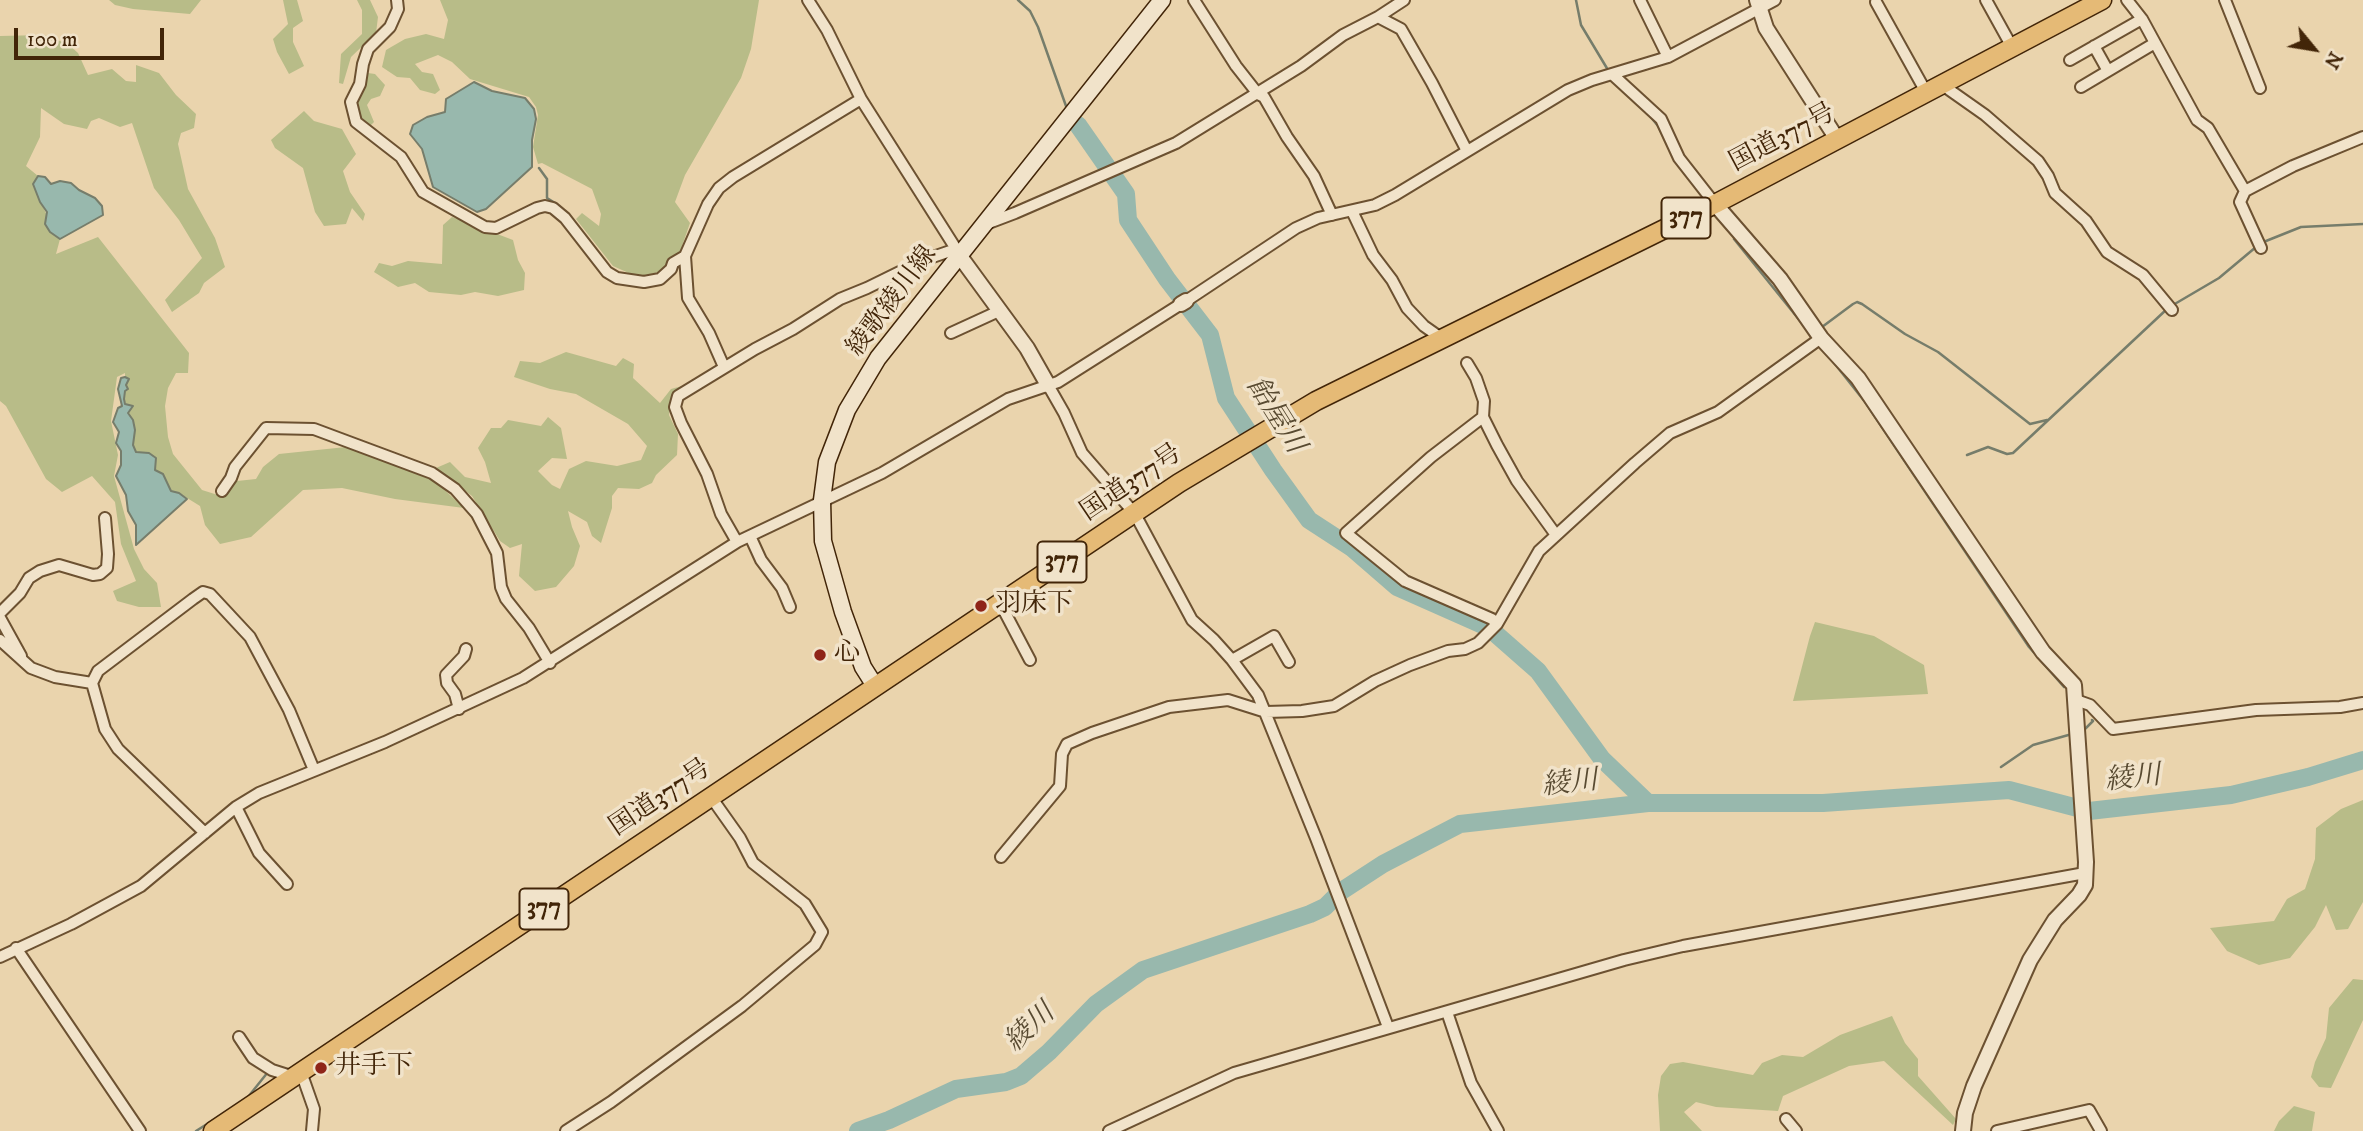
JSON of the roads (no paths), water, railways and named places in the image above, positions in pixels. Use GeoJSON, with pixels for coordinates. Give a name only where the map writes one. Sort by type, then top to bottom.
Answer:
{"type":"FeatureCollection","features":[{"type":"Feature","properties":{"kind":"highway","name":"国道377号"},"geometry":{"type":"LineString","coordinates":[[213,1131],[1180,483],[1316,401],[1715,204],[2102,0]]}},
{"type":"Feature","properties":{"kind":"main road","name":"綾歌綾川線"},"geometry":{"type":"LineString","coordinates":[[875,686],[863,667],[843,612],[823,541],[822,500],[827,462],[847,410],[878,358],[958,252],[982,226],[1162,0]]}},
{"type":"Feature","properties":{"kind":"street"},"geometry":{"type":"LineString","coordinates":[[397,0],[398,9],[390,27],[368,49],[360,84],[351,102],[356,122],[401,157],[423,192],[485,227],[496,228],[545,206],[553,208],[565,218],[607,272],[617,278],[644,282],[660,279],[671,269],[673,263],[685,256]]}},
{"type":"Feature","properties":{"kind":"street"},"geometry":{"type":"LineString","coordinates":[[808,0],[827,30],[861,99],[958,252],[1027,348],[1064,413],[1082,453],[1135,514],[1192,620],[1232,660],[1258,695],[1386,1022]]}},
{"type":"Feature","properties":{"kind":"street"},"geometry":{"type":"LineString","coordinates":[[1194,0],[1236,66],[1258,94],[1264,97],[1314,176],[1332,215]]}},
{"type":"Feature","properties":{"kind":"street"},"geometry":{"type":"LineString","coordinates":[[982,226],[1176,143],[1258,94],[1343,35],[1404,0]]}},
{"type":"Feature","properties":{"kind":"street"},"geometry":{"type":"LineString","coordinates":[[1640,0],[1668,58]]}},
{"type":"Feature","properties":{"kind":"street"},"geometry":{"type":"LineString","coordinates":[[0,957],[71,924],[141,886],[236,807],[259,793],[458,709],[550,663],[737,542],[882,474],[1007,399],[1058,382],[1296,228],[1318,218],[1374,205],[1395,195],[1568,90],[1668,58],[1759,4],[1775,0]]}},
{"type":"Feature","properties":{"kind":"street"},"geometry":{"type":"LineString","coordinates":[[1986,0],[2012,47]]}},
{"type":"Feature","properties":{"kind":"street"},"geometry":{"type":"LineString","coordinates":[[2127,0],[2142,19],[2197,120],[2208,128],[2245,191]]}},
{"type":"Feature","properties":{"kind":"street"},"geometry":{"type":"LineString","coordinates":[[2225,0],[2260,88]]}},
{"type":"Feature","properties":{"kind":"street"},"geometry":{"type":"LineString","coordinates":[[1876,2],[1933,88],[1985,115],[2038,161],[2048,176],[2054,193],[2086,221],[2107,253],[2143,275],[2170,308]]}},
{"type":"Feature","properties":{"kind":"street"},"geometry":{"type":"LineString","coordinates":[[1759,4],[1766,28],[1837,139]]}},
{"type":"Feature","properties":{"kind":"street"},"geometry":{"type":"LineString","coordinates":[[1378,17],[1401,29],[1467,151]]}},
{"type":"Feature","properties":{"kind":"street"},"geometry":{"type":"LineString","coordinates":[[2070,60],[2142,19]]}},
{"type":"Feature","properties":{"kind":"street"},"geometry":{"type":"LineString","coordinates":[[2081,87],[2155,43]]}},
{"type":"Feature","properties":{"kind":"street"},"geometry":{"type":"LineString","coordinates":[[2094,46],[2108,71]]}},
{"type":"Feature","properties":{"kind":"street"},"geometry":{"type":"LineString","coordinates":[[1612,74],[1661,119],[1679,158],[1780,279],[1817,340],[1858,378],[2043,652],[2074,685],[2085,885],[2055,920],[2030,960],[1974,1086],[1965,1113],[1963,1131]]}},
{"type":"Feature","properties":{"kind":"street"},"geometry":{"type":"LineString","coordinates":[[724,368],[709,334],[688,298],[685,256],[708,204],[719,188],[733,177],[861,99]]}},
{"type":"Feature","properties":{"kind":"street"},"geometry":{"type":"LineString","coordinates":[[2260,246],[2241,202],[2245,191],[2294,166],[2363,137]]}},
{"type":"Feature","properties":{"kind":"street"},"geometry":{"type":"LineString","coordinates":[[1352,211],[1373,255],[1392,280],[1407,308],[1424,326],[1441,338]]}},
{"type":"Feature","properties":{"kind":"street"},"geometry":{"type":"LineString","coordinates":[[737,542],[721,514],[707,474],[675,407],[678,396],[840,299],[924,260],[958,252]]}},
{"type":"Feature","properties":{"kind":"street"},"geometry":{"type":"LineString","coordinates":[[951,333],[999,311]]}},
{"type":"Feature","properties":{"kind":"street"},"geometry":{"type":"LineString","coordinates":[[1001,857],[1060,786],[1062,754],[1067,744],[1169,707],[1228,700],[1266,712],[1303,711],[1334,706],[1375,681],[1410,665],[1478,643],[1497,624],[1539,551],[1670,433],[1718,412],[1817,340]]}},
{"type":"Feature","properties":{"kind":"street"},"geometry":{"type":"LineString","coordinates":[[1467,363],[1484,401],[1483,417],[1517,481],[1556,535]]}},
{"type":"Feature","properties":{"kind":"street"},"geometry":{"type":"LineString","coordinates":[[1483,417],[1431,457],[1346,533],[1405,582],[1492,619],[1497,624]]}},
{"type":"Feature","properties":{"kind":"street"},"geometry":{"type":"LineString","coordinates":[[222,491],[236,467],[266,428],[314,429],[432,473],[455,489],[477,514],[497,553],[501,587],[506,599],[529,628],[550,663]]}},
{"type":"Feature","properties":{"kind":"street"},"geometry":{"type":"LineString","coordinates":[[24,662],[0,616],[29,578],[40,571],[59,565],[93,575],[100,574],[107,568],[105,518]]}},
{"type":"Feature","properties":{"kind":"street"},"geometry":{"type":"LineString","coordinates":[[750,536],[761,560],[782,587],[790,607]]}},
{"type":"Feature","properties":{"kind":"street"},"geometry":{"type":"LineString","coordinates":[[205,833],[118,749],[105,729],[92,683],[98,671],[203,592],[210,594],[250,637],[289,710],[314,770]]}},
{"type":"Feature","properties":{"kind":"street"},"geometry":{"type":"LineString","coordinates":[[1000,603],[1030,660]]}},
{"type":"Feature","properties":{"kind":"street"},"geometry":{"type":"LineString","coordinates":[[1232,660],[1274,636],[1289,662]]}},
{"type":"Feature","properties":{"kind":"street"},"geometry":{"type":"LineString","coordinates":[[0,640],[31,668],[55,677],[92,683]]}},
{"type":"Feature","properties":{"kind":"street"},"geometry":{"type":"LineString","coordinates":[[458,709],[455,694],[447,683],[446,675],[464,656],[466,649]]}},
{"type":"Feature","properties":{"kind":"street"},"geometry":{"type":"LineString","coordinates":[[2075,704],[2090,705],[2113,729],[2256,709],[2340,707],[2363,703]]}},
{"type":"Feature","properties":{"kind":"street"},"geometry":{"type":"LineString","coordinates":[[566,1131],[611,1102],[742,1006],[816,945],[822,932],[805,904],[753,863],[740,838],[712,797]]}},
{"type":"Feature","properties":{"kind":"street"},"geometry":{"type":"LineString","coordinates":[[236,807],[260,853],[287,884]]}},
{"type":"Feature","properties":{"kind":"street"},"geometry":{"type":"LineString","coordinates":[[1109,1131],[1234,1073],[1386,1022],[1447,1012],[1624,960],[1683,946],[2086,868]]}},
{"type":"Feature","properties":{"kind":"street"},"geometry":{"type":"LineString","coordinates":[[16,948],[140,1131]]}},
{"type":"Feature","properties":{"kind":"street"},"geometry":{"type":"LineString","coordinates":[[1447,1012],[1471,1083],[1498,1131]]}},
{"type":"Feature","properties":{"kind":"street"},"geometry":{"type":"LineString","coordinates":[[240,1037],[253,1058],[272,1070],[297,1075],[314,1109],[312,1131]]}},
{"type":"Feature","properties":{"kind":"street"},"geometry":{"type":"LineString","coordinates":[[1997,1131],[2089,1110],[2101,1131]]}},
{"type":"Feature","properties":{"kind":"street"},"geometry":{"type":"LineString","coordinates":[[1786,1119],[1796,1131]]}},
{"type":"Feature","properties":{"kind":"water"},"geometry":{"type":"Polygon","coordinates":[[[474,82],[492,91],[525,98],[534,109],[536,119],[532,140],[532,167],[486,209],[477,212],[433,187],[422,149],[410,134],[413,125],[427,117],[445,112],[446,99],[474,82]]]}},
{"type":"Feature","properties":{"kind":"water"},"geometry":{"type":"Polygon","coordinates":[[[38,176],[45,177],[51,184],[60,181],[71,183],[95,198],[102,206],[103,215],[60,239],[50,232],[45,224],[47,212],[33,184],[38,176]]]}},
{"type":"Feature","properties":{"kind":"water"},"geometry":{"type":"Polygon","coordinates":[[[121,378],[129,379],[124,399],[125,404],[133,406],[128,413],[133,420],[133,445],[136,452],[149,453],[156,458],[155,470],[163,474],[171,491],[187,499],[136,545],[136,525],[128,511],[126,495],[116,476],[121,465],[121,451],[116,443],[119,432],[113,422],[118,408],[122,406],[118,389],[121,378]]]}},
{"type":"Feature","properties":{"kind":"waterway","name":"飴屋川"},"geometry":{"type":"LineString","coordinates":[[1018,0],[1030,11],[1038,27],[1066,106]]}},
{"type":"Feature","properties":{"kind":"waterway"},"geometry":{"type":"LineString","coordinates":[[1576,0],[1581,25],[1608,70]]}},
{"type":"Feature","properties":{"kind":"waterway"},"geometry":{"type":"LineString","coordinates":[[1650,116],[1674,158]]}},
{"type":"Feature","properties":{"kind":"waterway","name":"飴屋川"},"geometry":{"type":"LineString","coordinates":[[1078,125],[1126,194],[1128,220],[1167,279],[1210,335],[1226,398],[1309,520],[1352,548],[1397,587],[1485,626]]}},
{"type":"Feature","properties":{"kind":"waterway"},"geometry":{"type":"LineString","coordinates":[[539,168],[547,179],[547,198],[555,203]]}},
{"type":"Feature","properties":{"kind":"waterway"},"geometry":{"type":"LineString","coordinates":[[2261,243],[2301,227],[2363,224]]}},
{"type":"Feature","properties":{"kind":"waterway"},"geometry":{"type":"LineString","coordinates":[[1734,239],[1809,332]]}},
{"type":"Feature","properties":{"kind":"waterway"},"geometry":{"type":"LineString","coordinates":[[2173,305],[2219,278],[2256,247]]}},
{"type":"Feature","properties":{"kind":"waterway"},"geometry":{"type":"LineString","coordinates":[[1822,327],[1853,304],[1862,304],[1905,334],[1938,352],[2030,424],[2047,420]]}},
{"type":"Feature","properties":{"kind":"waterway"},"geometry":{"type":"LineString","coordinates":[[1967,455],[1988,447],[2007,454],[2013,453],[2167,309]]}},
{"type":"Feature","properties":{"kind":"waterway"},"geometry":{"type":"LineString","coordinates":[[1831,359],[1865,402],[2029,647],[2064,687]]}},
{"type":"Feature","properties":{"kind":"waterway","name":"飴屋川"},"geometry":{"type":"LineString","coordinates":[[1497,635],[1538,671],[1602,759],[1648,803]]}},
{"type":"Feature","properties":{"kind":"waterway"},"geometry":{"type":"LineString","coordinates":[[2082,732],[2092,720]]}},
{"type":"Feature","properties":{"kind":"waterway"},"geometry":{"type":"LineString","coordinates":[[2001,767],[2033,745],[2072,734]]}},
{"type":"Feature","properties":{"kind":"waterway","name":"綾川"},"geometry":{"type":"LineString","coordinates":[[858,1131],[889,1120],[956,1089],[1006,1082],[1021,1076],[1096,1004],[1143,970],[1310,914],[1325,907],[1340,892],[1383,864],[1460,824],[1648,803],[1823,803],[2009,790],[2089,811],[2231,795],[2308,777],[2363,760]]}},
{"type":"Feature","properties":{"kind":"waterway"},"geometry":{"type":"LineString","coordinates":[[248,1097],[268,1072]]}},
{"type":"Feature","properties":{"kind":"waterway"},"geometry":{"type":"LineString","coordinates":[[196,1131],[237,1105]]}},
{"type":"Feature","properties":{"kind":"place","name":"羽床下"},"geometry":{"type":"Point","coordinates":[981,606]}},
{"type":"Feature","properties":{"kind":"place","name":"心"},"geometry":{"type":"Point","coordinates":[820,655]}},
{"type":"Feature","properties":{"kind":"place","name":"井手下"},"geometry":{"type":"Point","coordinates":[321,1068]}}]}
